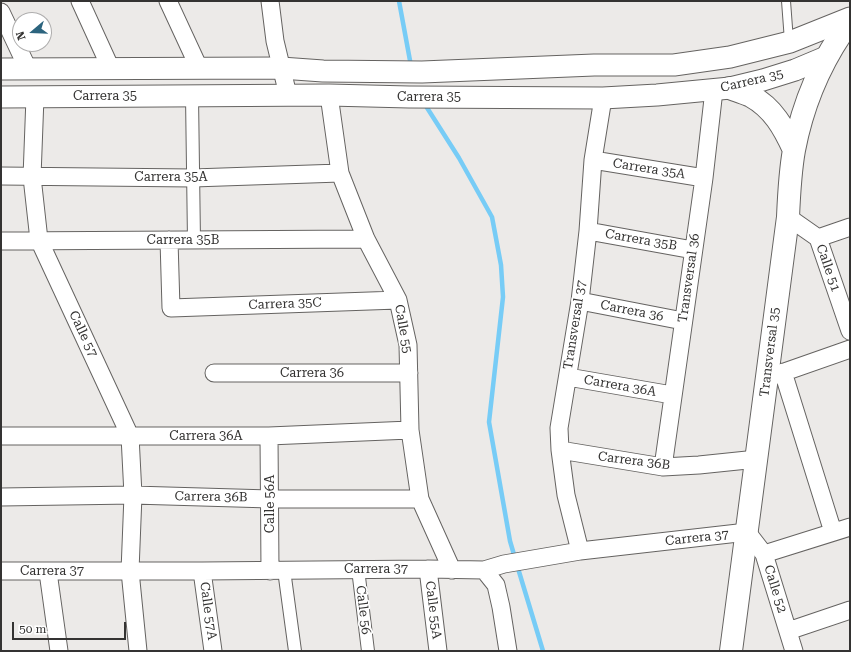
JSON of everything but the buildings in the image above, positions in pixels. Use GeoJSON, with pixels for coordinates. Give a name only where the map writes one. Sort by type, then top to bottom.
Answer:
{"type":"FeatureCollection","features":[{"type":"Feature","properties":{"kind":"main road","name":"Transversal 35"},"geometry":{"type":"LineString","coordinates":[[731,651],[757,459],[775,375],[790,182],[794,150],[811,91],[826,57],[850,20]]}},
{"type":"Feature","properties":{"kind":"main road","name":"Carrera 35"},"geometry":{"type":"LineString","coordinates":[[826,57],[850,48]]}},
{"type":"Feature","properties":{"kind":"main road"},"geometry":{"type":"LineString","coordinates":[[722,89],[751,97],[770,111],[784,129],[794,150]]}},
{"type":"Feature","properties":{"kind":"street"},"geometry":{"type":"LineString","coordinates":[[80,1],[111,69]]}},
{"type":"Feature","properties":{"kind":"street"},"geometry":{"type":"LineString","coordinates":[[168,1],[199,68]]}},
{"type":"Feature","properties":{"kind":"street"},"geometry":{"type":"LineString","coordinates":[[270,1],[281,68],[288,95]]}},
{"type":"Feature","properties":{"kind":"street"},"geometry":{"type":"LineString","coordinates":[[1,12],[28,69]]}},
{"type":"Feature","properties":{"kind":"street","name":"Carrera 35"},"geometry":{"type":"LineString","coordinates":[[1,69],[281,68],[323,71],[422,72],[594,65],[674,65],[730,57],[790,42],[850,20]]}},
{"type":"Feature","properties":{"kind":"street","name":"Carrera 35"},"geometry":{"type":"LineString","coordinates":[[1,97],[329,95],[603,98],[722,89],[795,70],[826,57]]}},
{"type":"Feature","properties":{"kind":"street","name":"Transversal 36"},"geometry":{"type":"LineString","coordinates":[[663,467],[672,395],[704,178],[722,89]]}},
{"type":"Feature","properties":{"kind":"street","name":"Calle 55"},"geometry":{"type":"LineString","coordinates":[[329,95],[340,173],[366,239],[398,300],[408,345],[410,430],[420,499],[452,570]]}},
{"type":"Feature","properties":{"kind":"street"},"geometry":{"type":"LineString","coordinates":[[192,96],[194,241]]}},
{"type":"Feature","properties":{"kind":"street","name":"Calle 57"},"geometry":{"type":"LineString","coordinates":[[35,97],[32,177],[39,240],[130,436],[133,495],[130,571],[138,651]]}},
{"type":"Feature","properties":{"kind":"street","name":"Transversal 37"},"geometry":{"type":"LineString","coordinates":[[580,551],[566,495],[560,450],[559,428],[580,301],[588,231],[593,160],[603,98]]}},
{"type":"Feature","properties":{"kind":"street","name":"Carrera 35A"},"geometry":{"type":"LineString","coordinates":[[593,160],[704,178]]}},
{"type":"Feature","properties":{"kind":"street","name":"Carrera 35A"},"geometry":{"type":"LineString","coordinates":[[1,176],[193,178],[340,173]]}},
{"type":"Feature","properties":{"kind":"street","name":"Calle 51"},"geometry":{"type":"LineString","coordinates":[[788,217],[818,238],[846,312],[850,332]]}},
{"type":"Feature","properties":{"kind":"street"},"geometry":{"type":"LineString","coordinates":[[818,238],[850,227]]}},
{"type":"Feature","properties":{"kind":"street","name":"Carrera 35B"},"geometry":{"type":"LineString","coordinates":[[588,231],[693,250]]}},
{"type":"Feature","properties":{"kind":"street","name":"Carrera 35B"},"geometry":{"type":"LineString","coordinates":[[1,241],[366,239]]}},
{"type":"Feature","properties":{"kind":"street","name":"Carrera 35C"},"geometry":{"type":"LineString","coordinates":[[169,240],[171,308],[398,300]]}},
{"type":"Feature","properties":{"kind":"street","name":"Carrera 36"},"geometry":{"type":"LineString","coordinates":[[580,301],[683,321]]}},
{"type":"Feature","properties":{"kind":"street"},"geometry":{"type":"LineString","coordinates":[[834,532],[775,375],[850,349]]}},
{"type":"Feature","properties":{"kind":"street","name":"Carrera 36"},"geometry":{"type":"LineString","coordinates":[[214,373],[409,373]]}},
{"type":"Feature","properties":{"kind":"street","name":"Carrera 36A"},"geometry":{"type":"LineString","coordinates":[[568,377],[672,395]]}},
{"type":"Feature","properties":{"kind":"street","name":"Carrera 36A"},"geometry":{"type":"LineString","coordinates":[[1,436],[269,436],[410,430]]}},
{"type":"Feature","properties":{"kind":"street","name":"Calle 56A"},"geometry":{"type":"LineString","coordinates":[[269,436],[270,499],[277,570],[295,651]]}},
{"type":"Feature","properties":{"kind":"street","name":"Carrera 36B"},"geometry":{"type":"LineString","coordinates":[[560,450],[663,467],[757,459]]}},
{"type":"Feature","properties":{"kind":"street","name":"Carrera 36B"},"geometry":{"type":"LineString","coordinates":[[1,497],[133,495],[270,499],[420,499]]}},
{"type":"Feature","properties":{"kind":"street"},"geometry":{"type":"LineString","coordinates":[[764,554],[850,527]]}},
{"type":"Feature","properties":{"kind":"street","name":"Carrera 37"},"geometry":{"type":"LineString","coordinates":[[1,571],[48,572],[358,569],[484,570],[504,564],[580,551],[747,532]]}},
{"type":"Feature","properties":{"kind":"street","name":"Calle 52"},"geometry":{"type":"LineString","coordinates":[[747,532],[764,554],[794,651]]}},
{"type":"Feature","properties":{"kind":"street","name":"Calle 56"},"geometry":{"type":"LineString","coordinates":[[358,569],[368,651]]}},
{"type":"Feature","properties":{"kind":"street","name":"Calle 55A"},"geometry":{"type":"LineString","coordinates":[[428,569],[438,651]]}},
{"type":"Feature","properties":{"kind":"street"},"geometry":{"type":"LineString","coordinates":[[484,570],[496,586],[508,651]]}},
{"type":"Feature","properties":{"kind":"street","name":"Calle 57A"},"geometry":{"type":"LineString","coordinates":[[202,571],[213,651]]}},
{"type":"Feature","properties":{"kind":"street"},"geometry":{"type":"LineString","coordinates":[[48,572],[59,651]]}},
{"type":"Feature","properties":{"kind":"street"},"geometry":{"type":"LineString","coordinates":[[788,631],[850,610]]}},
{"type":"Feature","properties":{"kind":"lane"},"geometry":{"type":"LineString","coordinates":[[786,1],[790,42]]}},
{"type":"Feature","properties":{"kind":"waterway"},"geometry":{"type":"LineString","coordinates":[[399,1],[411,66]]}},
{"type":"Feature","properties":{"kind":"waterway"},"geometry":{"type":"LineString","coordinates":[[424,103],[459,158],[492,217],[501,265],[503,297],[489,422],[510,541],[515,558]]}},
{"type":"Feature","properties":{"kind":"waterway"},"geometry":{"type":"LineString","coordinates":[[517,565],[543,651]]}}]}
